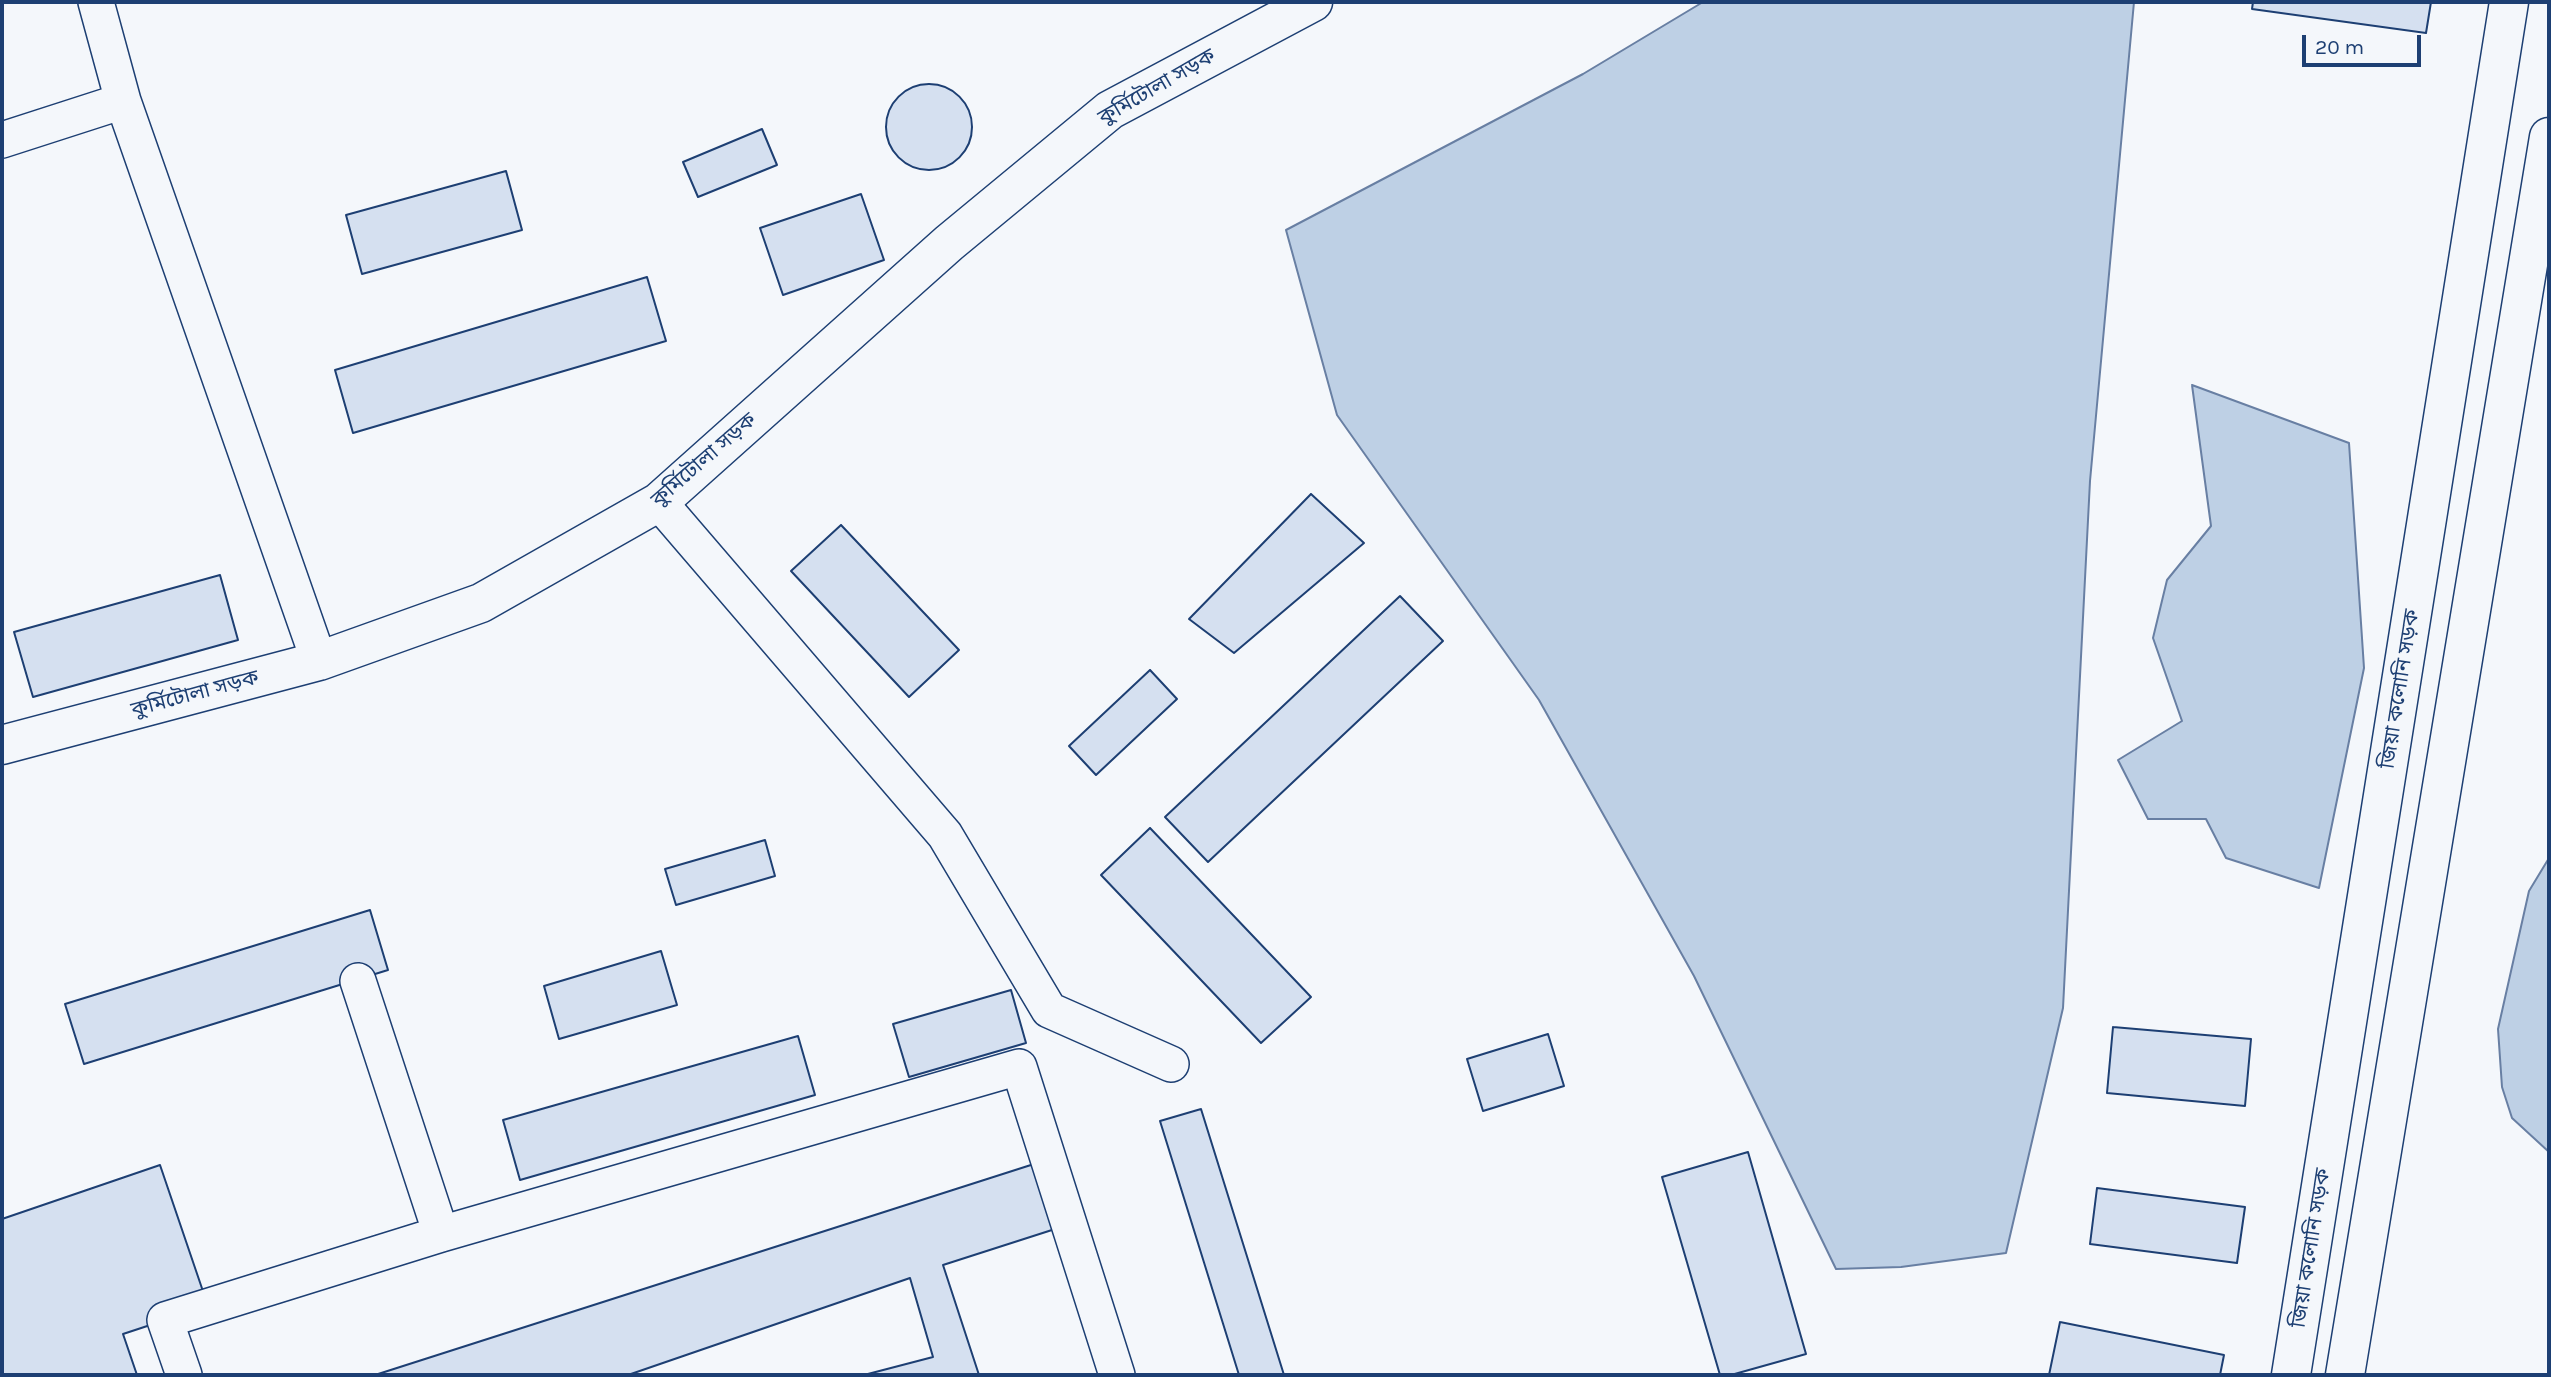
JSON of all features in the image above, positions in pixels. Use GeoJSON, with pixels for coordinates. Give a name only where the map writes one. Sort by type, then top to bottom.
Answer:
{"type":"FeatureCollection","features":[{"type":"Feature","properties":{"kind":"main road","name":"কুর্মিটোলা সড়ক"},"geometry":{"type":"LineString","coordinates":[[2,745],[319,660],[481,603],[659,502],[949,243],[1110,110],[1313,2]]}},
{"type":"Feature","properties":{"kind":"main road","name":"জিয়া কলোনি সড়ক"},"geometry":{"type":"LineString","coordinates":[[2291,1375],[2509,2]]}},
{"type":"Feature","properties":{"kind":"main road"},"geometry":{"type":"LineString","coordinates":[[2345,1375],[2545,183],[2549,137]]}},
{"type":"Feature","properties":{"kind":"street"},"geometry":{"type":"LineString","coordinates":[[96,2],[123,101],[319,660]]}},
{"type":"Feature","properties":{"kind":"street"},"geometry":{"type":"LineString","coordinates":[[2,140],[123,101]]}},
{"type":"Feature","properties":{"kind":"street"},"geometry":{"type":"LineString","coordinates":[[659,502],[945,835],[1049,1010],[1171,1064]]}},
{"type":"Feature","properties":{"kind":"street"},"geometry":{"type":"LineString","coordinates":[[358,981],[441,1234]]}},
{"type":"Feature","properties":{"kind":"street"},"geometry":{"type":"LineString","coordinates":[[184,1375],[165,1320],[441,1234],[1020,1067],[1117,1375]]}},
{"type":"Feature","properties":{"kind":"water"},"geometry":{"type":"Polygon","coordinates":[[[1703,2],[2134,2],[2090,481],[2063,1008],[2006,1253],[1901,1267],[1836,1269],[1694,976],[1539,700],[1337,415],[1286,230],[1583,74],[1703,2]]]}},
{"type":"Feature","properties":{"kind":"water"},"geometry":{"type":"Polygon","coordinates":[[[2192,385],[2349,443],[2364,668],[2319,888],[2226,858],[2206,819],[2148,819],[2118,760],[2182,721],[2153,638],[2167,580],[2211,526],[2192,385]]]}},
{"type":"Feature","properties":{"kind":"water"},"geometry":{"type":"Polygon","coordinates":[[[2549,858],[2549,1152],[2512,1118],[2502,1087],[2498,1029],[2529,891],[2549,858]]]}},
{"type":"Feature","properties":{"kind":"building"},"geometry":{"type":"Polygon","coordinates":[[[2253,2],[2431,2],[2426,33],[2252,9],[2253,2]]]}},
{"type":"Feature","properties":{"kind":"building"},"geometry":{"type":"Polygon","coordinates":[[[929,84],[945,88],[959,97],[968,111],[972,127],[968,143],[959,157],[945,166],[929,170],[913,166],[899,157],[890,143],[886,127],[890,111],[899,97],[913,88],[929,84]]]}},
{"type":"Feature","properties":{"kind":"building"},"geometry":{"type":"Polygon","coordinates":[[[762,129],[777,165],[698,197],[683,162],[762,129]]]}},
{"type":"Feature","properties":{"kind":"building"},"geometry":{"type":"Polygon","coordinates":[[[506,171],[522,230],[362,274],[346,215],[506,171]]]}},
{"type":"Feature","properties":{"kind":"building"},"geometry":{"type":"Polygon","coordinates":[[[861,194],[884,260],[783,295],[760,228],[861,194]]]}},
{"type":"Feature","properties":{"kind":"building"},"geometry":{"type":"Polygon","coordinates":[[[647,277],[666,341],[353,433],[335,370],[647,277]]]}},
{"type":"Feature","properties":{"kind":"building"},"geometry":{"type":"Polygon","coordinates":[[[1311,494],[1364,543],[1234,653],[1189,619],[1311,494]]]}},
{"type":"Feature","properties":{"kind":"building"},"geometry":{"type":"Polygon","coordinates":[[[841,525],[959,650],[909,697],[791,571],[841,525]]]}},
{"type":"Feature","properties":{"kind":"building"},"geometry":{"type":"Polygon","coordinates":[[[220,575],[238,640],[33,697],[14,632],[220,575]]]}},
{"type":"Feature","properties":{"kind":"building"},"geometry":{"type":"Polygon","coordinates":[[[1400,596],[1443,641],[1208,862],[1165,817],[1400,596]]]}},
{"type":"Feature","properties":{"kind":"building"},"geometry":{"type":"Polygon","coordinates":[[[1150,670],[1177,699],[1096,775],[1069,746],[1150,670]]]}},
{"type":"Feature","properties":{"kind":"building"},"geometry":{"type":"Polygon","coordinates":[[[1150,828],[1311,997],[1261,1043],[1101,875],[1150,828]]]}},
{"type":"Feature","properties":{"kind":"building"},"geometry":{"type":"Polygon","coordinates":[[[765,840],[775,876],[676,905],[665,869],[765,840]]]}},
{"type":"Feature","properties":{"kind":"building"},"geometry":{"type":"Polygon","coordinates":[[[370,910],[388,970],[84,1064],[65,1004],[370,910]]]}},
{"type":"Feature","properties":{"kind":"building"},"geometry":{"type":"Polygon","coordinates":[[[661,951],[677,1005],[559,1039],[544,986],[661,951]]]}},
{"type":"Feature","properties":{"kind":"building"},"geometry":{"type":"Polygon","coordinates":[[[1011,990],[1026,1043],[909,1077],[893,1024],[1011,990]]]}},
{"type":"Feature","properties":{"kind":"building"},"geometry":{"type":"Polygon","coordinates":[[[2113,1027],[2251,1039],[2245,1106],[2107,1093],[2113,1027]]]}},
{"type":"Feature","properties":{"kind":"building"},"geometry":{"type":"Polygon","coordinates":[[[1548,1034],[1564,1086],[1483,1111],[1467,1059],[1548,1034]]]}},
{"type":"Feature","properties":{"kind":"building"},"geometry":{"type":"Polygon","coordinates":[[[798,1036],[815,1095],[520,1180],[503,1120],[798,1036]]]}},
{"type":"Feature","properties":{"kind":"building"},"geometry":{"type":"Polygon","coordinates":[[[1201,1109],[1284,1375],[1239,1375],[1160,1121],[1201,1109]]]}},
{"type":"Feature","properties":{"kind":"building"},"geometry":{"type":"Polygon","coordinates":[[[1748,1152],[1806,1354],[1731,1375],[1720,1375],[1662,1177],[1748,1152]]]}},
{"type":"Feature","properties":{"kind":"building"},"geometry":{"type":"Polygon","coordinates":[[[1059,1156],[1080,1221],[943,1265],[979,1375],[864,1375],[933,1357],[910,1278],[628,1375],[375,1375],[1059,1156]]]}},
{"type":"Feature","properties":{"kind":"building"},"geometry":{"type":"Polygon","coordinates":[[[160,1165],[208,1306],[123,1334],[137,1375],[2,1375],[2,1219],[160,1165]]]}},
{"type":"Feature","properties":{"kind":"building"},"geometry":{"type":"Polygon","coordinates":[[[2097,1188],[2245,1207],[2237,1263],[2090,1244],[2097,1188]]]}},
{"type":"Feature","properties":{"kind":"building"},"geometry":{"type":"Polygon","coordinates":[[[2060,1322],[2224,1355],[2220,1375],[2049,1375],[2060,1322]]]}}]}
